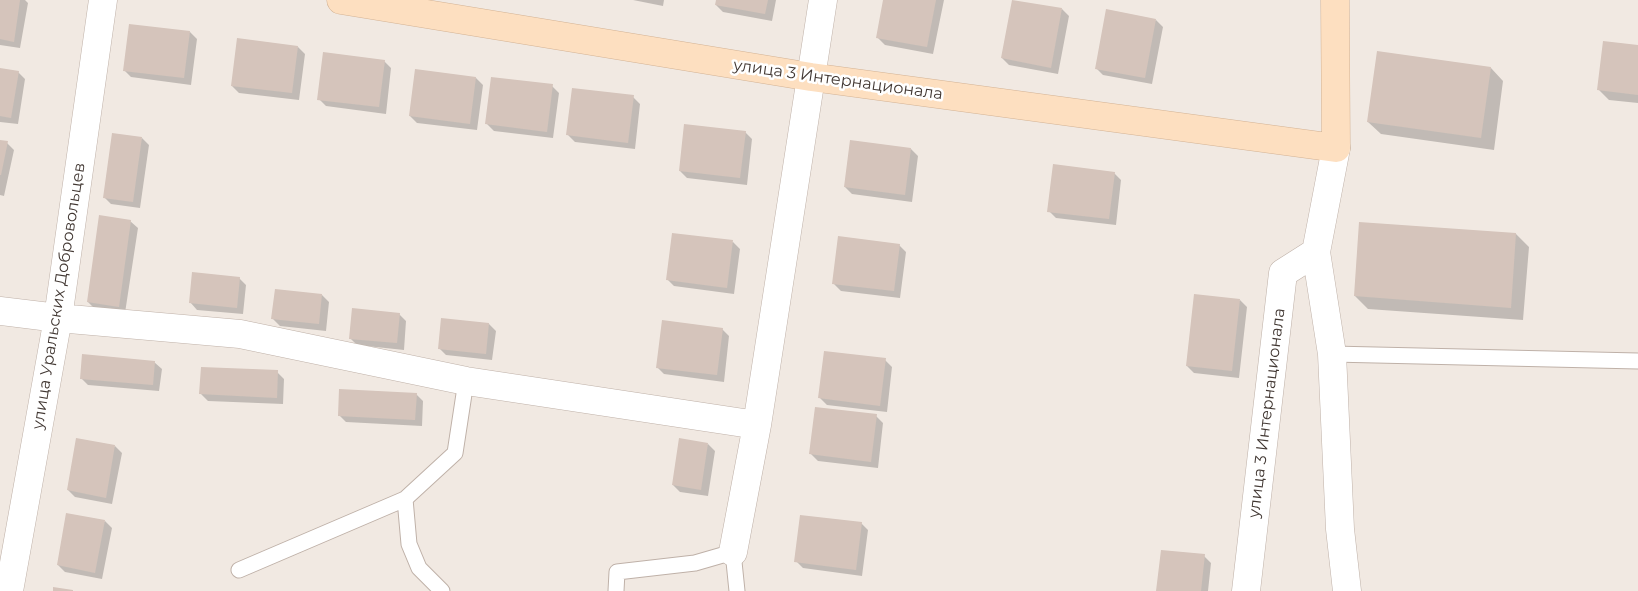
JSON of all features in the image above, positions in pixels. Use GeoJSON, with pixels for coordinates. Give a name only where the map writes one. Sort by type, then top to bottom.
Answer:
{"type":"FeatureCollection","features":[{"type":"Feature","properties":{"kind":"main road","name":"улица 3 Интернационала"},"geometry":{"type":"LineString","coordinates":[[341,0],[452,9],[811,77],[1336,148]]}},
{"type":"Feature","properties":{"kind":"main road"},"geometry":{"type":"LineString","coordinates":[[1334,0],[1336,148]]}},
{"type":"Feature","properties":{"kind":"street","name":"улица Уральских Добровольцев"},"geometry":{"type":"LineString","coordinates":[[9,591],[58,318],[104,0]]}},
{"type":"Feature","properties":{"kind":"street"},"geometry":{"type":"LineString","coordinates":[[733,552],[756,425],[823,0]]}},
{"type":"Feature","properties":{"kind":"street"},"geometry":{"type":"LineString","coordinates":[[1336,148],[1316,252],[1332,354],[1340,529],[1347,591]]}},
{"type":"Feature","properties":{"kind":"street","name":"улица 3 Интернационала"},"geometry":{"type":"LineString","coordinates":[[1246,591],[1283,272],[1316,252]]}},
{"type":"Feature","properties":{"kind":"street"},"geometry":{"type":"LineString","coordinates":[[0,311],[240,334],[466,381],[756,425]]}},
{"type":"Feature","properties":{"kind":"lane"},"geometry":{"type":"LineString","coordinates":[[1332,354],[1638,361]]}},
{"type":"Feature","properties":{"kind":"lane"},"geometry":{"type":"LineString","coordinates":[[239,570],[405,499],[455,453],[466,381]]}},
{"type":"Feature","properties":{"kind":"lane"},"geometry":{"type":"LineString","coordinates":[[405,499],[409,544],[418,568],[442,591]]}},
{"type":"Feature","properties":{"kind":"lane"},"geometry":{"type":"LineString","coordinates":[[616,591],[618,572],[695,563],[733,552],[737,591]]}},
{"type":"Feature","properties":{"kind":"building"},"geometry":{"type":"Polygon","coordinates":[[[0,0],[20,0],[14,42],[0,39],[0,0]]]}},
{"type":"Feature","properties":{"kind":"building"},"geometry":{"type":"Polygon","coordinates":[[[716,0],[768,0],[765,14],[715,5],[716,0]]]}},
{"type":"Feature","properties":{"kind":"building"},"geometry":{"type":"Polygon","coordinates":[[[883,0],[936,0],[927,47],[876,38],[883,0]]]}},
{"type":"Feature","properties":{"kind":"building"},"geometry":{"type":"Polygon","coordinates":[[[1012,0],[1062,8],[1051,68],[1001,58],[1012,0]]]}},
{"type":"Feature","properties":{"kind":"building"},"geometry":{"type":"Polygon","coordinates":[[[1106,9],[1156,19],[1145,78],[1095,69],[1106,9]]]}},
{"type":"Feature","properties":{"kind":"building"},"geometry":{"type":"Polygon","coordinates":[[[129,24],[190,31],[184,78],[123,71],[129,24]]]}},
{"type":"Feature","properties":{"kind":"building"},"geometry":{"type":"Polygon","coordinates":[[[237,38],[298,46],[292,93],[231,86],[237,38]]]}},
{"type":"Feature","properties":{"kind":"building"},"geometry":{"type":"Polygon","coordinates":[[[1603,41],[1638,45],[1638,95],[1597,90],[1603,41]]]}},
{"type":"Feature","properties":{"kind":"building"},"geometry":{"type":"Polygon","coordinates":[[[1377,51],[1491,67],[1481,138],[1367,122],[1377,51]]]}},
{"type":"Feature","properties":{"kind":"building"},"geometry":{"type":"Polygon","coordinates":[[[323,52],[385,60],[379,107],[317,100],[323,52]]]}},
{"type":"Feature","properties":{"kind":"building"},"geometry":{"type":"Polygon","coordinates":[[[0,68],[19,71],[11,118],[0,116],[0,68]]]}},
{"type":"Feature","properties":{"kind":"building"},"geometry":{"type":"Polygon","coordinates":[[[415,69],[476,77],[470,124],[409,116],[415,69]]]}},
{"type":"Feature","properties":{"kind":"building"},"geometry":{"type":"Polygon","coordinates":[[[491,77],[553,84],[547,132],[485,124],[491,77]]]}},
{"type":"Feature","properties":{"kind":"building"},"geometry":{"type":"Polygon","coordinates":[[[572,88],[634,95],[628,143],[566,135],[572,88]]]}},
{"type":"Feature","properties":{"kind":"building"},"geometry":{"type":"Polygon","coordinates":[[[684,124],[746,131],[740,178],[679,171],[684,124]]]}},
{"type":"Feature","properties":{"kind":"building"},"geometry":{"type":"Polygon","coordinates":[[[112,133],[142,137],[133,202],[103,198],[112,133]]]}},
{"type":"Feature","properties":{"kind":"building"},"geometry":{"type":"Polygon","coordinates":[[[0,140],[8,141],[1,175],[0,175],[0,140]]]}},
{"type":"Feature","properties":{"kind":"building"},"geometry":{"type":"Polygon","coordinates":[[[850,140],[911,148],[905,195],[844,187],[850,140]]]}},
{"type":"Feature","properties":{"kind":"building"},"geometry":{"type":"Polygon","coordinates":[[[1053,164],[1115,172],[1109,219],[1047,212],[1053,164]]]}},
{"type":"Feature","properties":{"kind":"building"},"geometry":{"type":"Polygon","coordinates":[[[99,215],[131,220],[119,307],[87,302],[99,215]]]}},
{"type":"Feature","properties":{"kind":"building"},"geometry":{"type":"Polygon","coordinates":[[[1359,222],[1516,233],[1511,308],[1354,296],[1359,222]]]}},
{"type":"Feature","properties":{"kind":"building"},"geometry":{"type":"Polygon","coordinates":[[[672,233],[733,240],[727,288],[666,280],[672,233]]]}},
{"type":"Feature","properties":{"kind":"building"},"geometry":{"type":"Polygon","coordinates":[[[838,236],[900,244],[894,291],[832,284],[838,236]]]}},
{"type":"Feature","properties":{"kind":"building"},"geometry":{"type":"Polygon","coordinates":[[[192,272],[240,277],[237,308],[189,303],[192,272]]]}},
{"type":"Feature","properties":{"kind":"building"},"geometry":{"type":"Polygon","coordinates":[[[275,289],[322,294],[319,324],[271,319],[275,289]]]}},
{"type":"Feature","properties":{"kind":"building"},"geometry":{"type":"Polygon","coordinates":[[[1194,294],[1240,299],[1232,371],[1186,366],[1194,294]]]}},
{"type":"Feature","properties":{"kind":"building"},"geometry":{"type":"Polygon","coordinates":[[[352,308],[400,313],[397,343],[349,339],[352,308]]]}},
{"type":"Feature","properties":{"kind":"building"},"geometry":{"type":"Polygon","coordinates":[[[441,318],[489,323],[486,354],[438,349],[441,318]]]}},
{"type":"Feature","properties":{"kind":"building"},"geometry":{"type":"Polygon","coordinates":[[[662,320],[723,328],[717,375],[656,368],[662,320]]]}},
{"type":"Feature","properties":{"kind":"building"},"geometry":{"type":"Polygon","coordinates":[[[824,351],[886,358],[880,406],[818,398],[824,351]]]}},
{"type":"Feature","properties":{"kind":"building"},"geometry":{"type":"Polygon","coordinates":[[[82,354],[155,361],[153,385],[80,379],[82,354]]]}},
{"type":"Feature","properties":{"kind":"building"},"geometry":{"type":"Polygon","coordinates":[[[201,367],[278,370],[277,398],[199,394],[201,367]]]}},
{"type":"Feature","properties":{"kind":"building"},"geometry":{"type":"Polygon","coordinates":[[[339,389],[417,393],[415,420],[338,416],[339,389]]]}},
{"type":"Feature","properties":{"kind":"building"},"geometry":{"type":"Polygon","coordinates":[[[815,407],[877,414],[871,462],[809,454],[815,407]]]}},
{"type":"Feature","properties":{"kind":"building"},"geometry":{"type":"Polygon","coordinates":[[[76,438],[115,445],[106,498],[67,490],[76,438]]]}},
{"type":"Feature","properties":{"kind":"building"},"geometry":{"type":"Polygon","coordinates":[[[679,438],[708,443],[701,490],[672,485],[679,438]]]}},
{"type":"Feature","properties":{"kind":"building"},"geometry":{"type":"Polygon","coordinates":[[[66,513],[105,520],[95,573],[57,565],[66,513]]]}},
{"type":"Feature","properties":{"kind":"building"},"geometry":{"type":"Polygon","coordinates":[[[800,515],[862,522],[856,570],[794,562],[800,515]]]}},
{"type":"Feature","properties":{"kind":"building"},"geometry":{"type":"Polygon","coordinates":[[[1161,550],[1205,554],[1201,591],[1156,591],[1161,550]]]}},
{"type":"Feature","properties":{"kind":"building"},"geometry":{"type":"Polygon","coordinates":[[[53,587],[73,590],[73,591],[53,591],[53,587]]]}}]}
